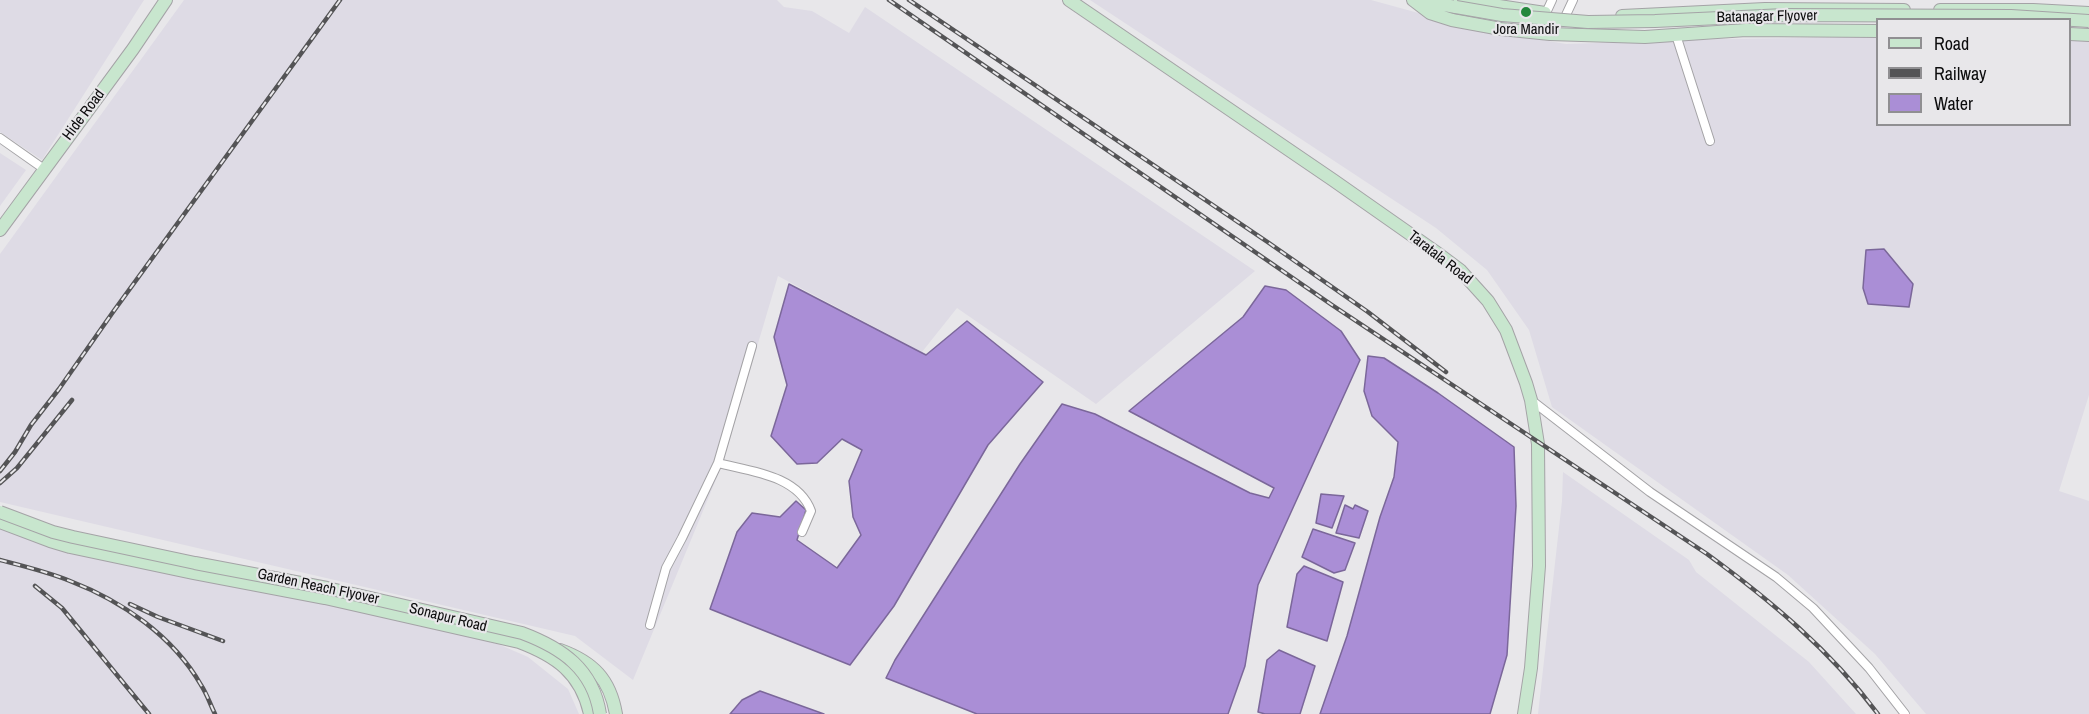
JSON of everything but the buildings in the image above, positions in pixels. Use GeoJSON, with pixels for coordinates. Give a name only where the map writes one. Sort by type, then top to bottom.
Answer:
{"type":"FeatureCollection","features":[{"type":"Feature","properties":{"kind":"street","name":"Hide Road"},"geometry":{"type":"LineString","coordinates":[[0,230],[133,49],[166,0]]}},
{"type":"Feature","properties":{"kind":"street","name":"Taratala Road"},"geometry":{"type":"LineString","coordinates":[[1069,0],[1334,180],[1460,270],[1488,301],[1506,330],[1531,400],[1538,444],[1539,566],[1531,669],[1524,714]]}},
{"type":"Feature","properties":{"kind":"street"},"geometry":{"type":"LineString","coordinates":[[1415,0],[1454,4],[1483,2],[1566,15],[1622,16],[1821,4],[1986,5],[2089,13]]}},
{"type":"Feature","properties":{"kind":"street"},"geometry":{"type":"LineString","coordinates":[[1415,0],[1430,13],[1478,25],[1518,31],[1591,36],[1676,35],[1746,30],[1876,31]]}},
{"type":"Feature","properties":{"kind":"street"},"geometry":{"type":"LineString","coordinates":[[1433,0],[1454,4]]}},
{"type":"Feature","properties":{"kind":"street"},"geometry":{"type":"LineString","coordinates":[[1546,13],[1552,0]]}},
{"type":"Feature","properties":{"kind":"street"},"geometry":{"type":"LineString","coordinates":[[1566,15],[1574,0]]}},
{"type":"Feature","properties":{"kind":"street","name":"Batanagar Flyover"},"geometry":{"type":"LineString","coordinates":[[1454,4],[1502,15],[1588,22],[1785,15],[2042,18]]}},
{"type":"Feature","properties":{"kind":"street"},"geometry":{"type":"LineString","coordinates":[[1820,30],[1821,4]]}},
{"type":"Feature","properties":{"kind":"street","name":"Batanagar Flyover"},"geometry":{"type":"LineString","coordinates":[[2071,20],[2089,21]]}},
{"type":"Feature","properties":{"kind":"street"},"geometry":{"type":"LineString","coordinates":[[2071,34],[2089,35]]}},
{"type":"Feature","properties":{"kind":"street"},"geometry":{"type":"LineString","coordinates":[[1676,35],[1710,141]]}},
{"type":"Feature","properties":{"kind":"street"},"geometry":{"type":"LineString","coordinates":[[0,138],[44,169]]}},
{"type":"Feature","properties":{"kind":"street"},"geometry":{"type":"LineString","coordinates":[[650,625],[666,568],[718,463],[752,346]]}},
{"type":"Feature","properties":{"kind":"street"},"geometry":{"type":"LineString","coordinates":[[1531,400],[1650,492],[1776,577],[1813,608],[1869,668],[1905,714]]}},
{"type":"Feature","properties":{"kind":"street"},"geometry":{"type":"LineString","coordinates":[[718,463],[787,483],[806,501],[811,511],[802,532]]}},
{"type":"Feature","properties":{"kind":"street","name":"Garden Reach Flyover"},"geometry":{"type":"LineString","coordinates":[[0,513],[73,537],[327,588],[522,633],[552,645],[577,665],[594,691],[600,714]]}},
{"type":"Feature","properties":{"kind":"street","name":"Sonapur Road"},"geometry":{"type":"LineString","coordinates":[[0,513],[174,561],[379,602],[480,625],[578,656],[592,666],[609,691],[616,714]]}},
{"type":"Feature","properties":{"kind":"street","name":"Garden Reach Flyover"},"geometry":{"type":"LineString","coordinates":[[0,522],[70,547],[212,577],[325,597],[519,642],[548,654],[570,672],[580,687],[590,714]]}},
{"type":"Feature","properties":{"kind":"shaded area"},"geometry":{"type":"Polygon","coordinates":[[[0,0],[144,0],[42,160],[0,132],[0,0]]]}},
{"type":"Feature","properties":{"kind":"shaded area"},"geometry":{"type":"Polygon","coordinates":[[[184,0],[777,0],[784,7],[812,11],[849,33],[865,7],[1255,271],[1096,404],[957,308],[922,352],[778,276],[722,465],[633,680],[575,636],[0,502],[0,254],[184,0]]]}},
{"type":"Feature","properties":{"kind":"shaded area"},"geometry":{"type":"Polygon","coordinates":[[[1090,0],[1371,0],[1473,28],[1566,44],[1876,37],[1876,126],[2071,126],[2071,41],[2089,41],[2089,395],[2059,491],[2089,501],[2089,714],[1926,714],[1875,654],[1788,575],[1552,407],[1529,330],[1487,270],[1436,228],[1090,0]]]}},
{"type":"Feature","properties":{"kind":"shaded area"},"geometry":{"type":"Polygon","coordinates":[[[0,153],[26,170],[0,206],[0,153]]]}},
{"type":"Feature","properties":{"kind":"shaded area"},"geometry":{"type":"Polygon","coordinates":[[[1563,472],[1689,560],[1696,572],[1809,662],[1856,714],[1538,714],[1562,501],[1563,472]]]}},
{"type":"Feature","properties":{"kind":"shaded area"},"geometry":{"type":"Polygon","coordinates":[[[0,524],[498,644],[528,657],[568,689],[579,714],[0,714],[0,524]]]}},
{"type":"Feature","properties":{"kind":"water"},"geometry":{"type":"Polygon","coordinates":[[[1884,249],[1913,284],[1909,307],[1868,304],[1863,288],[1866,250],[1884,249]]]}},
{"type":"Feature","properties":{"kind":"water"},"geometry":{"type":"Polygon","coordinates":[[[789,284],[926,355],[967,321],[1043,382],[988,445],[894,606],[850,665],[710,609],[737,532],[752,513],[780,517],[796,501],[806,510],[797,540],[837,568],[861,535],[853,517],[849,481],[862,450],[842,439],[817,463],[797,464],[771,436],[787,385],[774,337],[789,284]]]}},
{"type":"Feature","properties":{"kind":"water"},"geometry":{"type":"Polygon","coordinates":[[[1265,286],[1286,290],[1341,331],[1360,360],[1258,585],[1245,666],[1228,714],[977,714],[886,678],[895,660],[1020,464],[1062,404],[1095,414],[1250,493],[1269,498],[1274,488],[1129,411],[1243,317],[1265,286]]]}},
{"type":"Feature","properties":{"kind":"water"},"geometry":{"type":"Polygon","coordinates":[[[1368,356],[1384,358],[1514,447],[1516,506],[1507,655],[1490,714],[1320,714],[1347,636],[1380,517],[1394,477],[1398,442],[1372,416],[1364,391],[1368,356]]]}},
{"type":"Feature","properties":{"kind":"water"},"geometry":{"type":"Polygon","coordinates":[[[1321,494],[1344,496],[1332,528],[1316,523],[1321,494]]]}},
{"type":"Feature","properties":{"kind":"water"},"geometry":{"type":"Polygon","coordinates":[[[1345,505],[1353,509],[1355,505],[1368,511],[1359,538],[1336,533],[1345,505]]]}},
{"type":"Feature","properties":{"kind":"water"},"geometry":{"type":"Polygon","coordinates":[[[1313,529],[1355,543],[1345,570],[1334,573],[1302,557],[1313,529]]]}},
{"type":"Feature","properties":{"kind":"water"},"geometry":{"type":"Polygon","coordinates":[[[1304,566],[1343,582],[1327,641],[1287,627],[1297,574],[1304,566]]]}},
{"type":"Feature","properties":{"kind":"water"},"geometry":{"type":"Polygon","coordinates":[[[1279,650],[1315,666],[1300,714],[1258,712],[1267,660],[1279,650]]]}},
{"type":"Feature","properties":{"kind":"water"},"geometry":{"type":"Polygon","coordinates":[[[760,691],[824,714],[730,714],[742,700],[760,691]]]}},
{"type":"Feature","properties":{"kind":"railway"},"geometry":{"type":"LineString","coordinates":[[0,471],[340,0]]}},
{"type":"Feature","properties":{"kind":"railway"},"geometry":{"type":"LineString","coordinates":[[889,0],[1332,305],[1707,554],[1754,589],[1798,627],[1840,668],[1878,714]]}},
{"type":"Feature","properties":{"kind":"railway"},"geometry":{"type":"LineString","coordinates":[[909,0],[1269,243],[1368,312],[1446,372]]}},
{"type":"Feature","properties":{"kind":"railway"},"geometry":{"type":"LineString","coordinates":[[0,483],[17,468],[72,400]]}},
{"type":"Feature","properties":{"kind":"railway"},"geometry":{"type":"LineString","coordinates":[[0,560],[35,569],[89,589],[144,622],[161,636],[189,667],[203,688],[215,714]]}},
{"type":"Feature","properties":{"kind":"railway"},"geometry":{"type":"LineString","coordinates":[[35,586],[62,608],[149,714]]}},
{"type":"Feature","properties":{"kind":"railway"},"geometry":{"type":"LineString","coordinates":[[130,604],[223,641]]}},
{"type":"Feature","properties":{"kind":"place","name":"Jora Mandir"},"geometry":{"type":"Point","coordinates":[1526,12]}}]}
